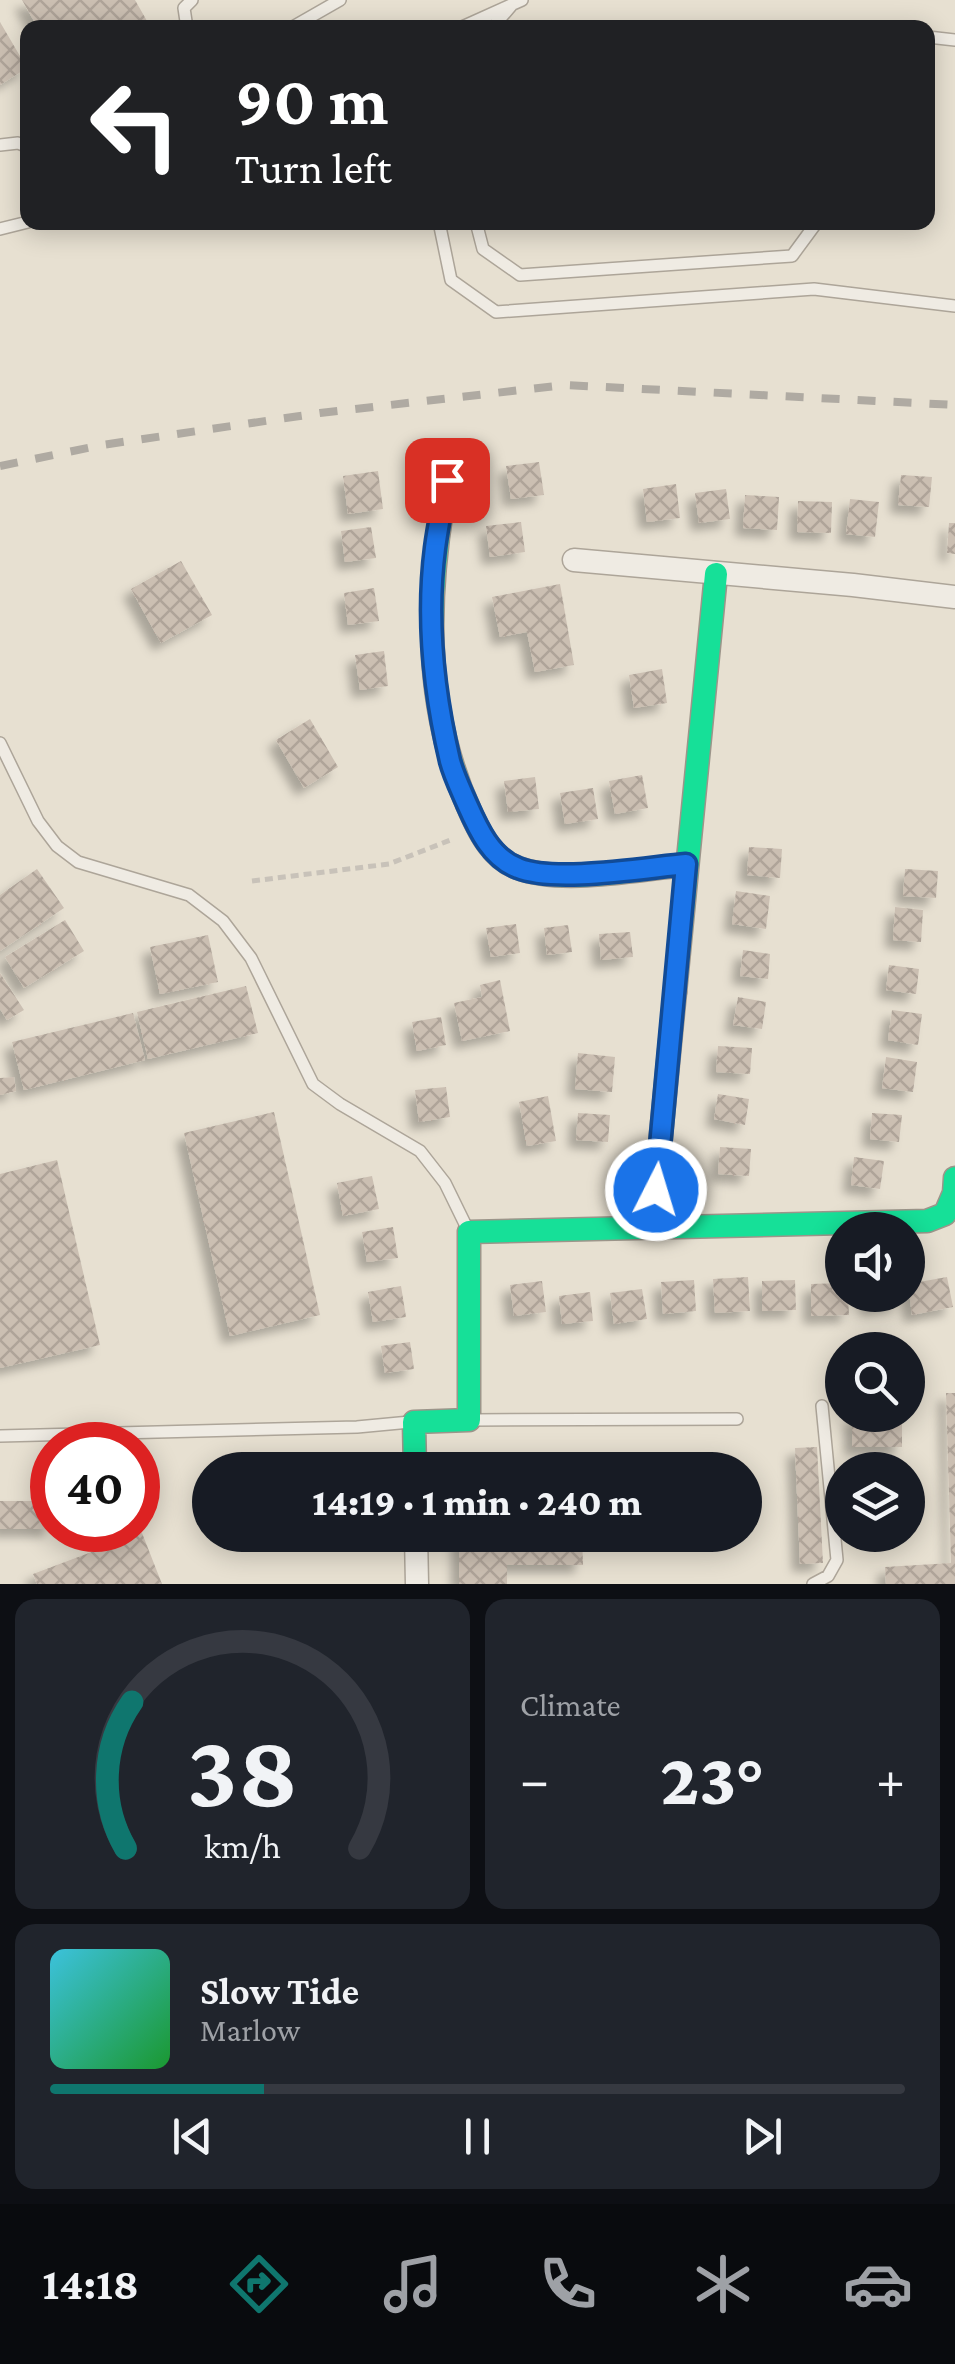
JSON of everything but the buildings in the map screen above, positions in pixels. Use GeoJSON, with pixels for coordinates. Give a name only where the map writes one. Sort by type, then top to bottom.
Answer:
{"type":"FeatureCollection","features":[{"type":"Feature","properties":{"kind":"street"},"geometry":{"type":"LineString","coordinates":[[447,480],[431,615],[436,686],[451,765],[478,828],[495,853],[512,866],[534,874],[686,864]]}},
{"type":"Feature","properties":{"kind":"street"},"geometry":{"type":"LineString","coordinates":[[574,560],[955,596]]}},
{"type":"Feature","properties":{"kind":"street"},"geometry":{"type":"LineString","coordinates":[[652,1226],[716,574]]}},
{"type":"Feature","properties":{"kind":"street"},"geometry":{"type":"LineString","coordinates":[[415,1452],[414,1422],[469,1420],[469,1232],[927,1221],[945,1214],[954,1193],[955,1178]]}},
{"type":"Feature","properties":{"kind":"street"},"geometry":{"type":"LineString","coordinates":[[416,1552],[417,1584]]}},
{"type":"Feature","properties":{"kind":"lane"},"geometry":{"type":"LineString","coordinates":[[305,20],[340,0]]}},
{"type":"Feature","properties":{"kind":"lane"},"geometry":{"type":"LineString","coordinates":[[477,20],[518,1]]}},
{"type":"Feature","properties":{"kind":"lane"},"geometry":{"type":"LineString","coordinates":[[500,20],[518,1]]}},
{"type":"Feature","properties":{"kind":"lane"},"geometry":{"type":"LineString","coordinates":[[441,230],[451,280],[496,312],[814,288],[955,306]]}},
{"type":"Feature","properties":{"kind":"lane"},"geometry":{"type":"LineString","coordinates":[[478,230],[483,249],[520,275],[792,256],[811,230]]}},
{"type":"Feature","properties":{"kind":"lane"},"geometry":{"type":"LineString","coordinates":[[0,742],[38,822],[57,846],[78,862],[188,894],[223,921],[250,958],[313,1084],[420,1150],[445,1183],[469,1232]]}},
{"type":"Feature","properties":{"kind":"lane"},"geometry":{"type":"LineString","coordinates":[[812,1584],[828,1576],[837,1560],[822,1406]]}},
{"type":"Feature","properties":{"kind":"lane"},"geometry":{"type":"LineString","coordinates":[[469,1420],[737,1419]]}},
{"type":"Feature","properties":{"kind":"lane"},"geometry":{"type":"LineString","coordinates":[[0,1436],[414,1422]]}},
{"type":"Feature","properties":{"kind":"path"},"geometry":{"type":"LineString","coordinates":[[252,881],[389,864],[478,828]]}},
{"type":"Feature","properties":{"kind":"railway"},"geometry":{"type":"LineString","coordinates":[[0,466],[102,445],[320,413],[565,385],[955,405]]}},
{"type":"Feature","properties":{"kind":"traffic: fast"},"geometry":{"type":"LineString","coordinates":[[447,480],[432,606],[436,689],[454,771],[483,837],[509,864],[536,873],[578,876],[686,865]]}},
{"type":"Feature","properties":{"kind":"traffic: fast"},"geometry":{"type":"LineString","coordinates":[[675,992],[716,574]]}},
{"type":"Feature","properties":{"kind":"traffic: fast"},"geometry":{"type":"LineString","coordinates":[[415,1452],[414,1422],[469,1420],[469,1232],[927,1221],[945,1214],[954,1193],[955,1178]]}},
{"type":"Feature","properties":{"kind":"traffic: jam"},"geometry":{"type":"LineString","coordinates":[[652,1226],[675,992]]}},
{"type":"Feature","properties":{"kind":"route"},"geometry":{"type":"LineString","coordinates":[[447,480],[435,549],[431,615],[436,686],[451,765],[478,828],[495,853],[512,866],[534,874],[686,864],[656,1190]]}}]}
